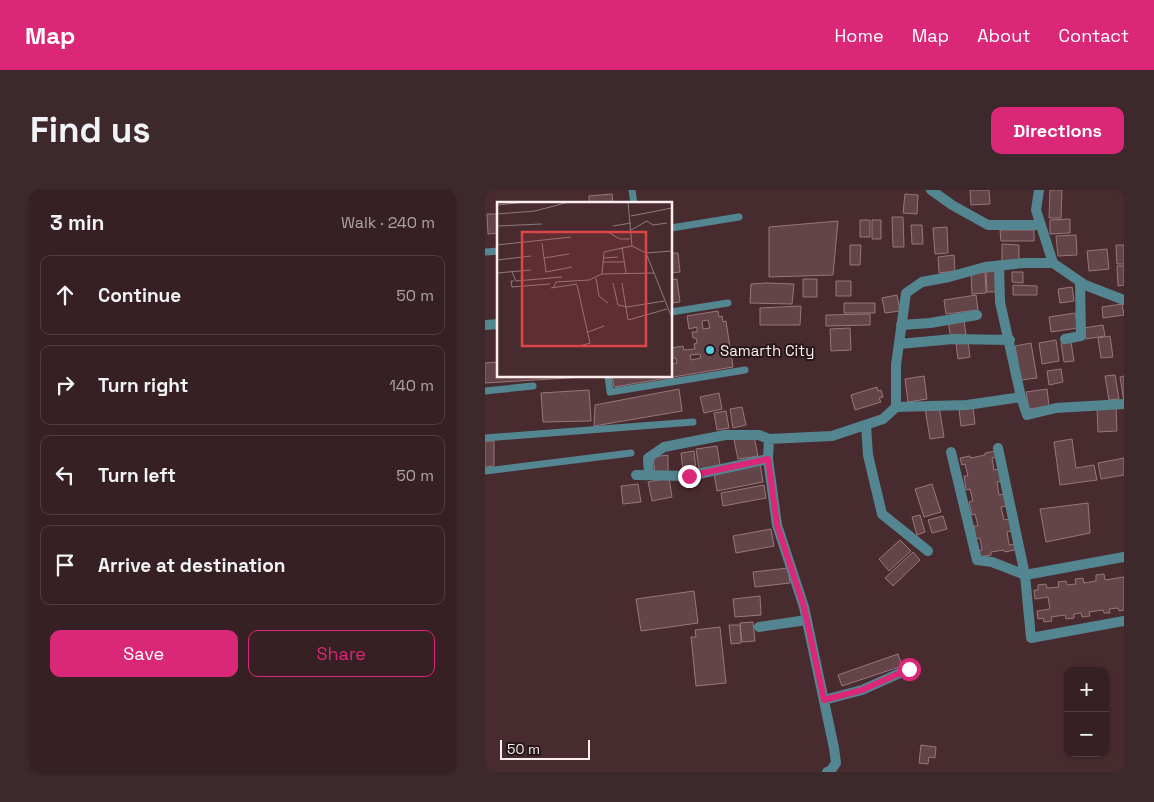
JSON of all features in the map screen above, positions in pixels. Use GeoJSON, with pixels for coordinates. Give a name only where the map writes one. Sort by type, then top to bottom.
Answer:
{"type":"FeatureCollection","features":[{"type":"Feature","properties":{"kind":"street"},"geometry":{"type":"LineString","coordinates":[[931,190],[951,206],[988,225],[1041,225]]}},
{"type":"Feature","properties":{"kind":"street"},"geometry":{"type":"LineString","coordinates":[[1039,190],[1037,210],[1053,263]]}},
{"type":"Feature","properties":{"kind":"street"},"geometry":{"type":"LineString","coordinates":[[896,407],[896,365],[905,293],[922,282],[985,267],[1024,262],[1053,263],[1080,282],[1124,299]]}},
{"type":"Feature","properties":{"kind":"street"},"geometry":{"type":"LineString","coordinates":[[999,266],[1000,302],[1010,340],[1021,397],[1027,414],[1056,408],[1124,404]]}},
{"type":"Feature","properties":{"kind":"street"},"geometry":{"type":"LineString","coordinates":[[1065,339],[1081,336],[1080,282]]}},
{"type":"Feature","properties":{"kind":"street"},"geometry":{"type":"LineString","coordinates":[[901,325],[930,323],[977,315]]}},
{"type":"Feature","properties":{"kind":"street"},"geometry":{"type":"LineString","coordinates":[[899,344],[953,339],[1010,340]]}},
{"type":"Feature","properties":{"kind":"street"},"geometry":{"type":"LineString","coordinates":[[649,475],[647,458],[664,447],[725,435],[759,435],[773,439],[832,436],[883,419],[896,407],[967,405],[1021,397]]}},
{"type":"Feature","properties":{"kind":"street"},"geometry":{"type":"LineString","coordinates":[[866,425],[868,455],[882,514],[928,552]]}},
{"type":"Feature","properties":{"kind":"street"},"geometry":{"type":"LineString","coordinates":[[773,439],[768,459],[777,525],[807,620],[836,758],[834,767],[827,772]]}},
{"type":"Feature","properties":{"kind":"street"},"geometry":{"type":"LineString","coordinates":[[998,448],[1025,575],[1031,638],[1124,621]]}},
{"type":"Feature","properties":{"kind":"street"},"geometry":{"type":"LineString","coordinates":[[951,452],[977,560],[992,562],[1025,575],[1124,557]]}},
{"type":"Feature","properties":{"kind":"street"},"geometry":{"type":"LineString","coordinates":[[636,475],[689,476],[768,459]]}},
{"type":"Feature","properties":{"kind":"street"},"geometry":{"type":"LineString","coordinates":[[759,627],[807,620]]}},
{"type":"Feature","properties":{"kind":"street"},"geometry":{"type":"LineString","coordinates":[[824,700],[862,690],[909,669]]}},
{"type":"Feature","properties":{"kind":"lane"},"geometry":{"type":"LineString","coordinates":[[673,228],[739,217]]}},
{"type":"Feature","properties":{"kind":"lane"},"geometry":{"type":"LineString","coordinates":[[673,312],[728,303]]}},
{"type":"Feature","properties":{"kind":"lane"},"geometry":{"type":"LineString","coordinates":[[608,378],[609,392],[745,370]]}},
{"type":"Feature","properties":{"kind":"lane"},"geometry":{"type":"LineString","coordinates":[[485,391],[533,386]]}},
{"type":"Feature","properties":{"kind":"lane"},"geometry":{"type":"LineString","coordinates":[[485,438],[693,422]]}},
{"type":"Feature","properties":{"kind":"lane"},"geometry":{"type":"LineString","coordinates":[[485,472],[631,453]]}},
{"type":"Feature","properties":{"kind":"building"},"geometry":{"type":"Polygon","coordinates":[[[970,190],[989,190],[990,204],[971,205],[970,190]]]}},
{"type":"Feature","properties":{"kind":"building"},"geometry":{"type":"Polygon","coordinates":[[[1050,190],[1062,190],[1061,218],[1049,218],[1050,190]]]}},
{"type":"Feature","properties":{"kind":"building"},"geometry":{"type":"Polygon","coordinates":[[[612,194],[613,202],[589,202],[589,196],[612,194]]]}},
{"type":"Feature","properties":{"kind":"building"},"geometry":{"type":"Polygon","coordinates":[[[905,194],[918,195],[917,214],[903,213],[905,194]]]}},
{"type":"Feature","properties":{"kind":"building"},"geometry":{"type":"Polygon","coordinates":[[[487,214],[497,214],[497,233],[488,234],[487,214]]]}},
{"type":"Feature","properties":{"kind":"building"},"geometry":{"type":"Polygon","coordinates":[[[892,217],[903,217],[904,247],[893,247],[892,217]]]}},
{"type":"Feature","properties":{"kind":"building"},"geometry":{"type":"Polygon","coordinates":[[[1070,219],[1070,233],[1050,234],[1050,220],[1070,219]]]}},
{"type":"Feature","properties":{"kind":"building"},"geometry":{"type":"Polygon","coordinates":[[[860,220],[870,220],[870,237],[860,237],[860,220]]]}},
{"type":"Feature","properties":{"kind":"building"},"geometry":{"type":"Polygon","coordinates":[[[872,220],[881,220],[881,239],[872,239],[872,220]]]}},
{"type":"Feature","properties":{"kind":"building"},"geometry":{"type":"Polygon","coordinates":[[[838,221],[833,275],[769,277],[769,227],[838,221]]]}},
{"type":"Feature","properties":{"kind":"building"},"geometry":{"type":"Polygon","coordinates":[[[911,225],[922,225],[923,244],[912,244],[911,225]]]}},
{"type":"Feature","properties":{"kind":"building"},"geometry":{"type":"Polygon","coordinates":[[[947,227],[948,253],[935,254],[933,228],[947,227]]]}},
{"type":"Feature","properties":{"kind":"building"},"geometry":{"type":"Polygon","coordinates":[[[1000,230],[1034,230],[1034,241],[1001,241],[1000,230]]]}},
{"type":"Feature","properties":{"kind":"building"},"geometry":{"type":"Polygon","coordinates":[[[1076,235],[1077,255],[1058,256],[1056,236],[1076,235]]]}},
{"type":"Feature","properties":{"kind":"building"},"geometry":{"type":"Polygon","coordinates":[[[1002,244],[1019,245],[1019,261],[1002,261],[1002,244]]]}},
{"type":"Feature","properties":{"kind":"building"},"geometry":{"type":"Polygon","coordinates":[[[850,245],[861,245],[860,265],[850,265],[850,245]]]}},
{"type":"Feature","properties":{"kind":"building"},"geometry":{"type":"Polygon","coordinates":[[[1116,245],[1124,245],[1124,264],[1117,264],[1116,245]]]}},
{"type":"Feature","properties":{"kind":"building"},"geometry":{"type":"Polygon","coordinates":[[[1107,249],[1109,269],[1089,271],[1087,251],[1107,249]]]}},
{"type":"Feature","properties":{"kind":"building"},"geometry":{"type":"Polygon","coordinates":[[[673,253],[678,253],[680,272],[673,273],[673,253]]]}},
{"type":"Feature","properties":{"kind":"building"},"geometry":{"type":"Polygon","coordinates":[[[954,255],[955,271],[939,273],[938,257],[954,255]]]}},
{"type":"Feature","properties":{"kind":"building"},"geometry":{"type":"Polygon","coordinates":[[[1117,266],[1124,266],[1124,285],[1118,286],[1117,266]]]}},
{"type":"Feature","properties":{"kind":"building"},"geometry":{"type":"Polygon","coordinates":[[[997,271],[998,292],[987,292],[986,272],[997,271]]]}},
{"type":"Feature","properties":{"kind":"building"},"geometry":{"type":"Polygon","coordinates":[[[985,272],[986,293],[972,294],[971,273],[985,272]]]}},
{"type":"Feature","properties":{"kind":"building"},"geometry":{"type":"Polygon","coordinates":[[[1012,272],[1023,272],[1023,283],[1012,282],[1012,272]]]}},
{"type":"Feature","properties":{"kind":"building"},"geometry":{"type":"Polygon","coordinates":[[[677,279],[680,302],[673,303],[673,280],[677,279]]]}},
{"type":"Feature","properties":{"kind":"building"},"geometry":{"type":"Polygon","coordinates":[[[803,279],[817,279],[817,297],[803,297],[803,279]]]}},
{"type":"Feature","properties":{"kind":"building"},"geometry":{"type":"Polygon","coordinates":[[[836,281],[851,281],[851,296],[836,296],[836,281]]]}},
{"type":"Feature","properties":{"kind":"building"},"geometry":{"type":"Polygon","coordinates":[[[751,284],[794,284],[792,304],[750,303],[751,284]]]}},
{"type":"Feature","properties":{"kind":"building"},"geometry":{"type":"Polygon","coordinates":[[[1013,285],[1037,286],[1037,295],[1013,295],[1013,285]]]}},
{"type":"Feature","properties":{"kind":"building"},"geometry":{"type":"Polygon","coordinates":[[[1072,287],[1074,301],[1060,303],[1058,289],[1072,287]]]}},
{"type":"Feature","properties":{"kind":"building"},"geometry":{"type":"Polygon","coordinates":[[[897,295],[900,311],[885,313],[882,298],[897,295]]]}},
{"type":"Feature","properties":{"kind":"building"},"geometry":{"type":"Polygon","coordinates":[[[976,295],[978,310],[946,314],[944,300],[976,295]]]}},
{"type":"Feature","properties":{"kind":"building"},"geometry":{"type":"Polygon","coordinates":[[[844,303],[875,303],[875,313],[844,313],[844,303]]]}},
{"type":"Feature","properties":{"kind":"building"},"geometry":{"type":"Polygon","coordinates":[[[1122,304],[1124,315],[1103,318],[1102,307],[1122,304]]]}},
{"type":"Feature","properties":{"kind":"building"},"geometry":{"type":"Polygon","coordinates":[[[801,306],[800,325],[760,325],[760,308],[801,306]]]}},
{"type":"Feature","properties":{"kind":"building","name":"Samarth City"},"geometry":{"type":"Polygon","coordinates":[[[718,311],[719,317],[722,316],[723,322],[726,321],[733,367],[673,377],[673,364],[677,363],[676,358],[673,358],[673,348],[683,346],[684,350],[695,349],[694,344],[697,343],[696,338],[693,338],[692,332],[697,332],[697,327],[689,329],[687,316],[718,311]],[[708,320],[702,321],[703,329],[710,328],[708,320]],[[700,354],[690,355],[691,360],[701,358],[700,354]]]}},
{"type":"Feature","properties":{"kind":"building"},"geometry":{"type":"Polygon","coordinates":[[[1075,313],[1078,328],[1051,332],[1049,317],[1075,313]]]}},
{"type":"Feature","properties":{"kind":"building"},"geometry":{"type":"Polygon","coordinates":[[[870,314],[870,325],[826,326],[826,315],[870,314]]]}},
{"type":"Feature","properties":{"kind":"building"},"geometry":{"type":"Polygon","coordinates":[[[964,320],[966,335],[951,338],[948,322],[964,320]]]}},
{"type":"Feature","properties":{"kind":"building"},"geometry":{"type":"Polygon","coordinates":[[[1103,325],[1105,336],[1086,339],[1084,328],[1103,325]]]}},
{"type":"Feature","properties":{"kind":"building"},"geometry":{"type":"Polygon","coordinates":[[[850,328],[851,350],[831,351],[830,329],[850,328]]]}},
{"type":"Feature","properties":{"kind":"building"},"geometry":{"type":"Polygon","coordinates":[[[1110,336],[1113,357],[1101,358],[1098,338],[1110,336]]]}},
{"type":"Feature","properties":{"kind":"building"},"geometry":{"type":"Polygon","coordinates":[[[1056,340],[1059,361],[1042,364],[1039,343],[1056,340]]]}},
{"type":"Feature","properties":{"kind":"building"},"geometry":{"type":"Polygon","coordinates":[[[968,342],[970,357],[958,359],[956,344],[968,342]]]}},
{"type":"Feature","properties":{"kind":"building"},"geometry":{"type":"Polygon","coordinates":[[[1071,342],[1074,361],[1064,362],[1061,343],[1071,342]]]}},
{"type":"Feature","properties":{"kind":"building"},"geometry":{"type":"Polygon","coordinates":[[[1031,343],[1037,378],[1021,380],[1015,346],[1031,343]]]}},
{"type":"Feature","properties":{"kind":"building"},"geometry":{"type":"Polygon","coordinates":[[[497,362],[497,378],[568,378],[485,383],[485,363],[497,362]]]}},
{"type":"Feature","properties":{"kind":"building"},"geometry":{"type":"Polygon","coordinates":[[[1061,369],[1063,382],[1049,385],[1047,371],[1061,369]]]}},
{"type":"Feature","properties":{"kind":"building"},"geometry":{"type":"Polygon","coordinates":[[[1115,375],[1119,399],[1109,400],[1105,376],[1115,375]]]}},
{"type":"Feature","properties":{"kind":"building"},"geometry":{"type":"Polygon","coordinates":[[[924,376],[927,399],[908,402],[905,379],[924,376]]]}},
{"type":"Feature","properties":{"kind":"building"},"geometry":{"type":"Polygon","coordinates":[[[1124,376],[1124,402],[1120,377],[1124,376]]]}},
{"type":"Feature","properties":{"kind":"building","name":"Samarth City"},"geometry":{"type":"Polygon","coordinates":[[[612,378],[668,378],[614,387],[612,378]]]}},
{"type":"Feature","properties":{"kind":"building"},"geometry":{"type":"Polygon","coordinates":[[[877,387],[878,391],[881,390],[883,397],[879,398],[881,402],[855,410],[851,395],[877,387]]]}},
{"type":"Feature","properties":{"kind":"building"},"geometry":{"type":"Polygon","coordinates":[[[679,389],[682,411],[594,426],[595,405],[679,389]]]}},
{"type":"Feature","properties":{"kind":"building"},"geometry":{"type":"Polygon","coordinates":[[[1047,389],[1049,406],[1029,409],[1026,392],[1047,389]]]}},
{"type":"Feature","properties":{"kind":"building"},"geometry":{"type":"Polygon","coordinates":[[[589,390],[591,421],[543,422],[541,393],[589,390]]]}},
{"type":"Feature","properties":{"kind":"building"},"geometry":{"type":"Polygon","coordinates":[[[719,393],[722,409],[704,413],[700,397],[719,393]]]}},
{"type":"Feature","properties":{"kind":"building"},"geometry":{"type":"Polygon","coordinates":[[[939,406],[944,437],[930,439],[925,408],[939,406]]]}},
{"type":"Feature","properties":{"kind":"building"},"geometry":{"type":"Polygon","coordinates":[[[742,407],[746,425],[733,428],[730,409],[742,407]]]}},
{"type":"Feature","properties":{"kind":"building"},"geometry":{"type":"Polygon","coordinates":[[[973,407],[975,424],[961,426],[959,409],[973,407]]]}},
{"type":"Feature","properties":{"kind":"building"},"geometry":{"type":"Polygon","coordinates":[[[1116,407],[1117,431],[1098,432],[1097,408],[1116,407]]]}},
{"type":"Feature","properties":{"kind":"building"},"geometry":{"type":"Polygon","coordinates":[[[726,411],[729,428],[717,430],[714,413],[726,411]]]}},
{"type":"Feature","properties":{"kind":"building"},"geometry":{"type":"Polygon","coordinates":[[[754,436],[758,456],[738,459],[734,440],[754,436]]]}},
{"type":"Feature","properties":{"kind":"building"},"geometry":{"type":"Polygon","coordinates":[[[1072,439],[1076,468],[1094,465],[1097,480],[1060,485],[1054,442],[1072,439]]]}},
{"type":"Feature","properties":{"kind":"building"},"geometry":{"type":"Polygon","coordinates":[[[485,441],[494,441],[494,466],[485,467],[485,441]]]}},
{"type":"Feature","properties":{"kind":"building"},"geometry":{"type":"Polygon","coordinates":[[[717,446],[720,465],[699,469],[696,449],[717,446]]]}},
{"type":"Feature","properties":{"kind":"building"},"geometry":{"type":"Polygon","coordinates":[[[694,451],[696,470],[683,471],[681,453],[694,451]]]}},
{"type":"Feature","properties":{"kind":"building"},"geometry":{"type":"Polygon","coordinates":[[[996,451],[997,457],[992,458],[994,470],[999,469],[1002,481],[997,482],[999,495],[1004,494],[1007,506],[1001,507],[1004,520],[1009,519],[1012,531],[1007,532],[1009,545],[1014,544],[1015,550],[991,552],[991,555],[980,557],[979,551],[982,550],[980,538],[976,539],[974,526],[978,526],[975,514],[972,515],[969,502],[973,501],[970,489],[966,490],[964,476],[968,476],[965,464],[962,465],[960,458],[970,456],[971,458],[996,451]]]}},
{"type":"Feature","properties":{"kind":"building"},"geometry":{"type":"Polygon","coordinates":[[[668,455],[668,474],[655,474],[653,457],[668,455]]]}},
{"type":"Feature","properties":{"kind":"building"},"geometry":{"type":"Polygon","coordinates":[[[1124,458],[1124,475],[1101,479],[1098,463],[1124,458]]]}},
{"type":"Feature","properties":{"kind":"building"},"geometry":{"type":"Polygon","coordinates":[[[760,464],[763,482],[717,491],[714,473],[760,464]]]}},
{"type":"Feature","properties":{"kind":"building"},"geometry":{"type":"Polygon","coordinates":[[[669,478],[672,497],[652,501],[648,482],[669,478]]]}},
{"type":"Feature","properties":{"kind":"building"},"geometry":{"type":"Polygon","coordinates":[[[638,484],[641,502],[623,504],[621,486],[638,484]]]}},
{"type":"Feature","properties":{"kind":"building"},"geometry":{"type":"Polygon","coordinates":[[[932,484],[941,512],[924,517],[915,489],[932,484]]]}},
{"type":"Feature","properties":{"kind":"building"},"geometry":{"type":"Polygon","coordinates":[[[764,485],[766,498],[723,506],[721,493],[764,485]]]}},
{"type":"Feature","properties":{"kind":"building"},"geometry":{"type":"Polygon","coordinates":[[[1088,503],[1090,533],[1046,542],[1040,509],[1088,503]]]}},
{"type":"Feature","properties":{"kind":"building"},"geometry":{"type":"Polygon","coordinates":[[[920,515],[925,532],[917,535],[912,517],[920,515]]]}},
{"type":"Feature","properties":{"kind":"building"},"geometry":{"type":"Polygon","coordinates":[[[943,516],[947,529],[932,533],[928,520],[943,516]]]}},
{"type":"Feature","properties":{"kind":"building"},"geometry":{"type":"Polygon","coordinates":[[[771,529],[774,546],[736,553],[733,536],[771,529]]]}},
{"type":"Feature","properties":{"kind":"building"},"geometry":{"type":"Polygon","coordinates":[[[900,540],[911,551],[889,571],[879,559],[900,540]]]}},
{"type":"Feature","properties":{"kind":"building"},"geometry":{"type":"Polygon","coordinates":[[[913,552],[920,560],[893,586],[885,578],[913,552]]]}},
{"type":"Feature","properties":{"kind":"building"},"geometry":{"type":"Polygon","coordinates":[[[788,568],[790,583],[755,587],[753,572],[788,568]]]}},
{"type":"Feature","properties":{"kind":"building"},"geometry":{"type":"Polygon","coordinates":[[[1104,574],[1105,580],[1124,577],[1124,610],[1119,611],[1118,608],[1109,609],[1110,613],[1104,613],[1103,610],[1089,612],[1090,616],[1082,617],[1081,613],[1074,614],[1074,618],[1066,619],[1065,615],[1051,617],[1052,621],[1044,622],[1043,618],[1038,619],[1037,611],[1050,609],[1048,597],[1035,599],[1034,590],[1038,590],[1038,585],[1046,584],[1047,588],[1059,587],[1058,582],[1066,581],[1067,585],[1076,584],[1075,579],[1083,578],[1084,583],[1096,581],[1096,575],[1104,574]]]}},
{"type":"Feature","properties":{"kind":"building"},"geometry":{"type":"Polygon","coordinates":[[[694,591],[698,623],[641,631],[636,599],[694,591]]]}},
{"type":"Feature","properties":{"kind":"building"},"geometry":{"type":"Polygon","coordinates":[[[760,596],[761,615],[735,617],[733,599],[760,596]]]}},
{"type":"Feature","properties":{"kind":"building"},"geometry":{"type":"Polygon","coordinates":[[[753,622],[755,641],[742,642],[740,623],[753,622]]]}},
{"type":"Feature","properties":{"kind":"building"},"geometry":{"type":"Polygon","coordinates":[[[729,625],[740,625],[741,643],[731,644],[729,625]]]}},
{"type":"Feature","properties":{"kind":"building"},"geometry":{"type":"Polygon","coordinates":[[[720,627],[726,683],[696,686],[691,637],[696,637],[695,630],[720,627]]]}},
{"type":"Feature","properties":{"kind":"building"},"geometry":{"type":"Polygon","coordinates":[[[898,654],[902,666],[842,686],[838,675],[898,654]]]}},
{"type":"Feature","properties":{"kind":"building"},"geometry":{"type":"Polygon","coordinates":[[[921,745],[936,747],[935,758],[929,757],[928,764],[919,763],[921,745]]]}},
{"type":"Feature","properties":{"kind":"place","name":"Samarth City"},"geometry":{"type":"Point","coordinates":[710,350]}},
{"type":"Feature","properties":{"kind":"route"},"geometry":{"type":"LineString","coordinates":[[689,476],[768,459],[777,525],[804,607],[824,700],[862,690],[909,669]]}}]}
